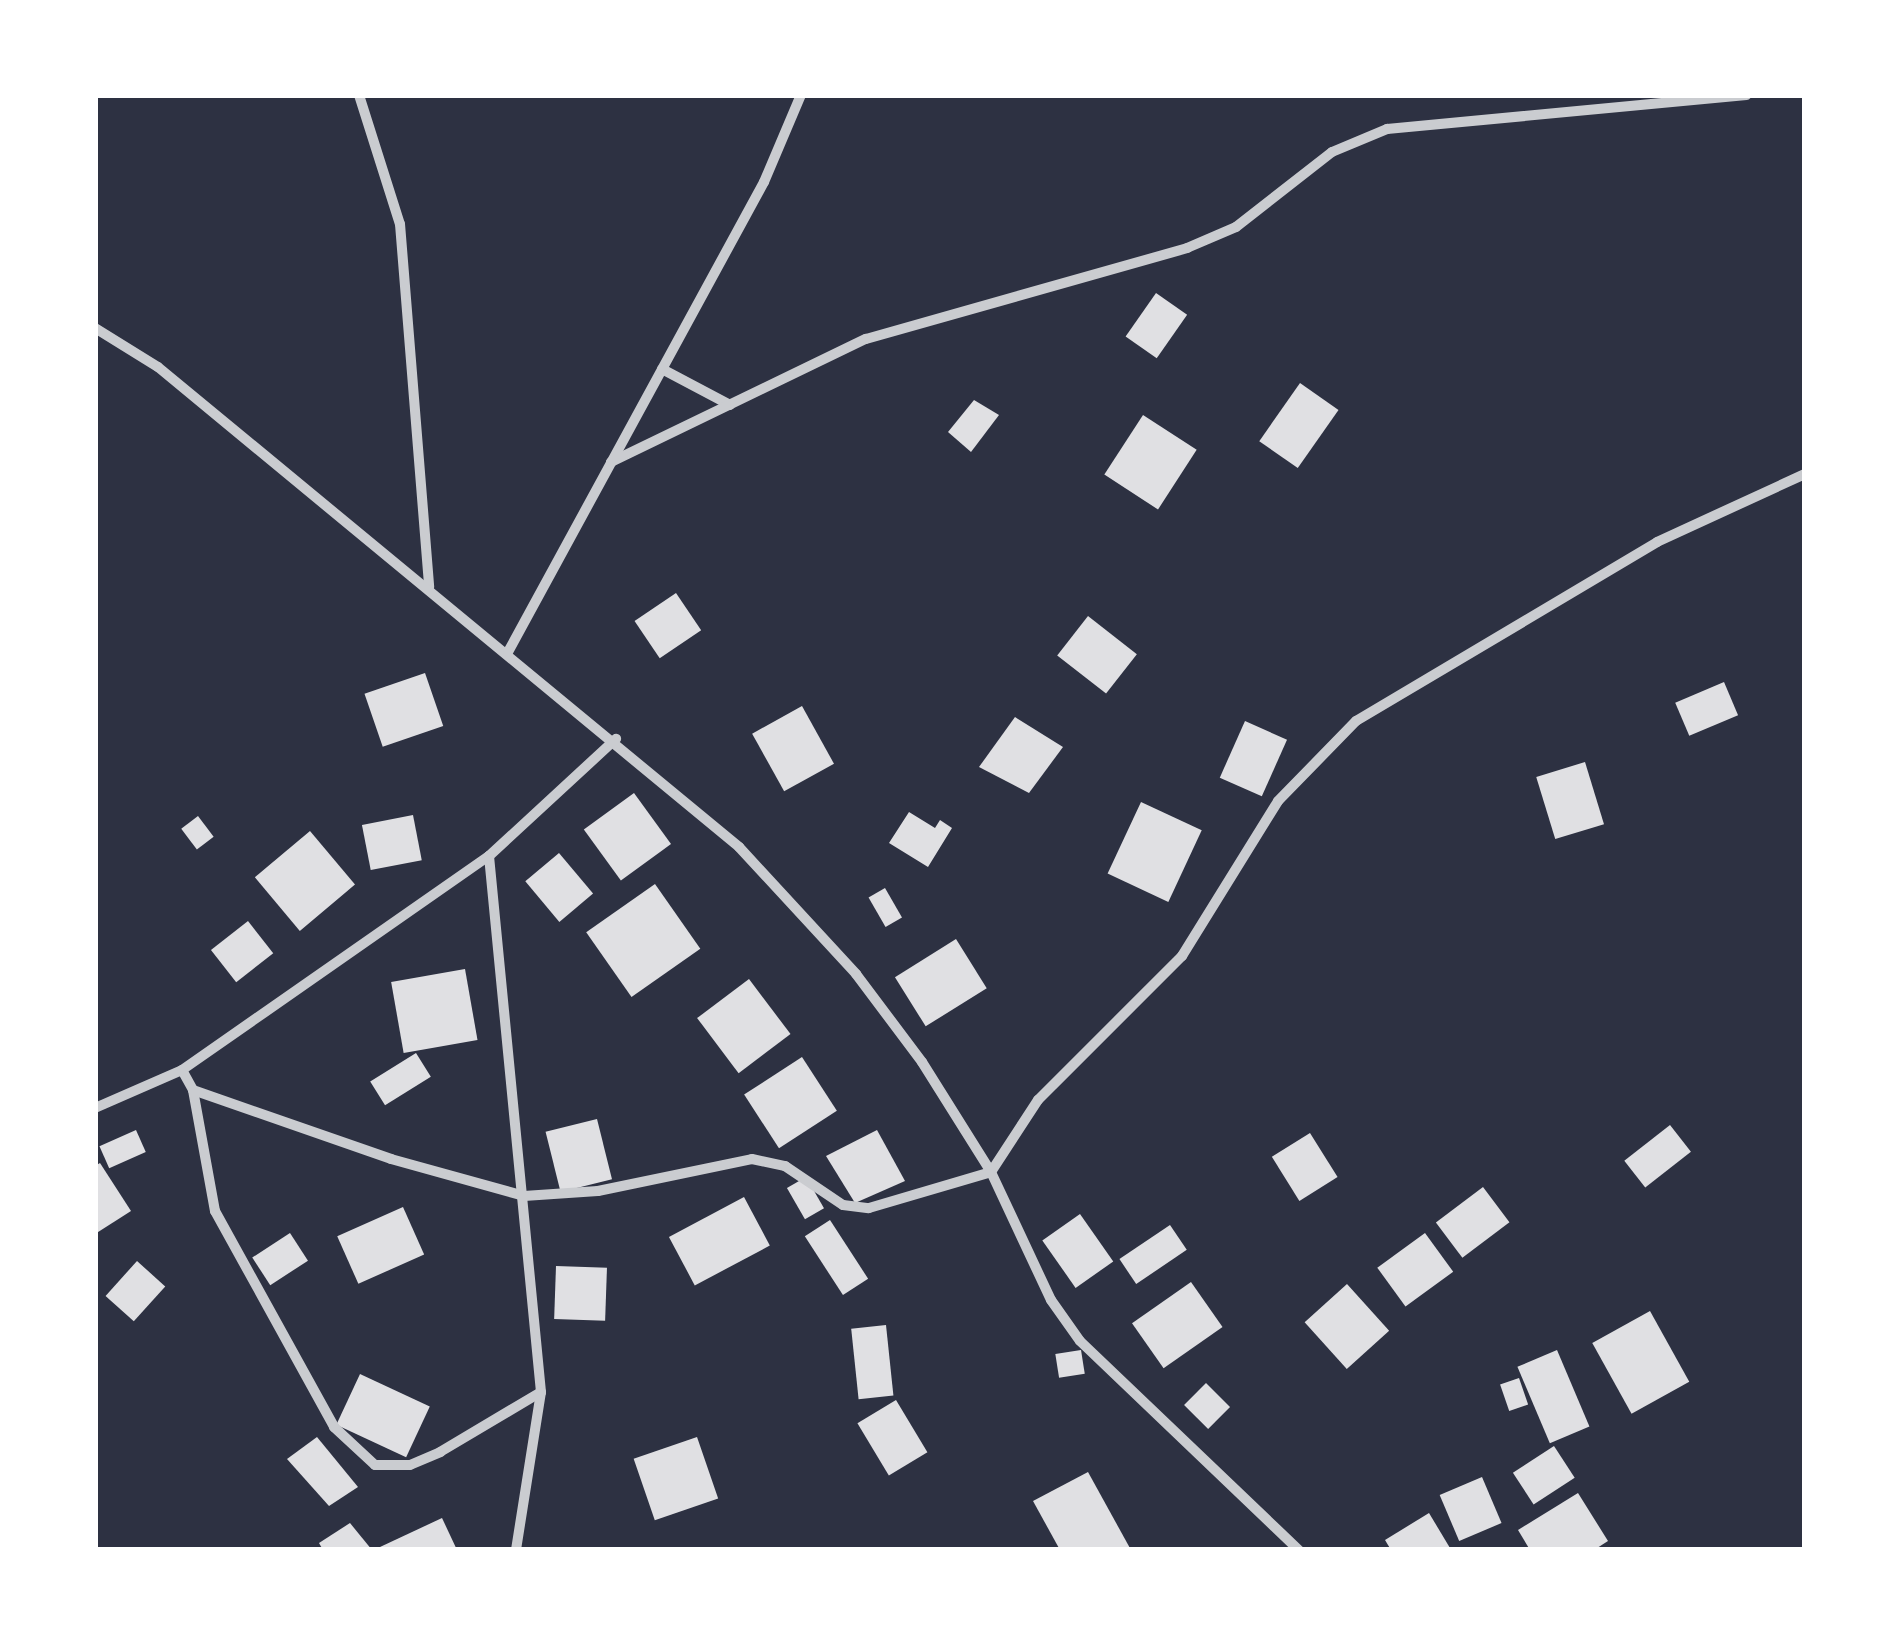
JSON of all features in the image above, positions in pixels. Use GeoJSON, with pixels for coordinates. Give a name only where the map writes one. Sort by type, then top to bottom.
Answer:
{"type":"FeatureCollection","features":[{"type":"Feature","properties":{"kind":"street"},"geometry":{"type":"LineString","coordinates":[[358,95],[400,224],[429,587]]}},
{"type":"Feature","properties":{"kind":"street"},"geometry":{"type":"LineString","coordinates":[[508,652],[764,182],[801,95]]}},
{"type":"Feature","properties":{"kind":"street"},"geometry":{"type":"LineString","coordinates":[[611,462],[866,338],[1187,248],[1236,227],[1332,152],[1387,129],[1746,95]]}},
{"type":"Feature","properties":{"kind":"street"},"geometry":{"type":"LineString","coordinates":[[95,328],[158,366],[616,739],[739,847],[856,974],[922,1062],[990,1172],[1051,1300],[1080,1341],[1300,1550]]}},
{"type":"Feature","properties":{"kind":"street"},"geometry":{"type":"LineString","coordinates":[[662,369],[730,405]]}},
{"type":"Feature","properties":{"kind":"street"},"geometry":{"type":"LineString","coordinates":[[194,1090],[391,1159],[524,1196],[598,1191],[752,1159],[785,1166],[855,1208],[990,1172],[1038,1100],[1182,956],[1278,801],[1356,721],[1657,542],[1805,474]]}},
{"type":"Feature","properties":{"kind":"street"},"geometry":{"type":"LineString","coordinates":[[95,1108],[182,1070],[489,856],[616,739]]}},
{"type":"Feature","properties":{"kind":"street"},"geometry":{"type":"LineString","coordinates":[[489,856],[495,966],[524,1196],[541,1392],[516,1550]]}},
{"type":"Feature","properties":{"kind":"street"},"geometry":{"type":"LineString","coordinates":[[182,1070],[194,1090],[204,1163],[224,1228],[334,1427],[375,1465],[410,1465],[440,1452],[541,1392]]}},
{"type":"Feature","properties":{"kind":"building"},"geometry":{"type":"Polygon","coordinates":[[[1156,293],[1187,315],[1157,358],[1126,336],[1156,293]]]}},
{"type":"Feature","properties":{"kind":"building"},"geometry":{"type":"Polygon","coordinates":[[[1300,383],[1339,410],[1298,468],[1259,441],[1300,383]]]}},
{"type":"Feature","properties":{"kind":"building"},"geometry":{"type":"Polygon","coordinates":[[[974,400],[999,415],[971,452],[948,432],[974,400]]]}},
{"type":"Feature","properties":{"kind":"building"},"geometry":{"type":"Polygon","coordinates":[[[1143,415],[1197,450],[1158,509],[1104,475],[1143,415]]]}},
{"type":"Feature","properties":{"kind":"building"},"geometry":{"type":"Polygon","coordinates":[[[676,593],[701,630],[660,658],[635,621],[676,593]]]}},
{"type":"Feature","properties":{"kind":"building"},"geometry":{"type":"Polygon","coordinates":[[[1088,616],[1137,654],[1106,694],[1057,655],[1088,616]]]}},
{"type":"Feature","properties":{"kind":"building"},"geometry":{"type":"Polygon","coordinates":[[[425,673],[443,726],[383,747],[364,694],[425,673]]]}},
{"type":"Feature","properties":{"kind":"building"},"geometry":{"type":"Polygon","coordinates":[[[1724,682],[1738,715],[1689,736],[1675,703],[1724,682]]]}},
{"type":"Feature","properties":{"kind":"building"},"geometry":{"type":"Polygon","coordinates":[[[802,706],[834,764],[784,791],[752,734],[802,706]]]}},
{"type":"Feature","properties":{"kind":"building"},"geometry":{"type":"Polygon","coordinates":[[[1015,717],[1063,747],[1029,793],[979,767],[1015,717]]]}},
{"type":"Feature","properties":{"kind":"building"},"geometry":{"type":"Polygon","coordinates":[[[1245,721],[1287,740],[1262,796],[1220,778],[1245,721]]]}},
{"type":"Feature","properties":{"kind":"building"},"geometry":{"type":"Polygon","coordinates":[[[1585,762],[1604,824],[1555,839],[1536,777],[1585,762]]]}},
{"type":"Feature","properties":{"kind":"building"},"geometry":{"type":"Polygon","coordinates":[[[634,793],[671,844],[621,880],[584,829],[634,793]]]}},
{"type":"Feature","properties":{"kind":"building"},"geometry":{"type":"Polygon","coordinates":[[[1141,802],[1202,830],[1168,902],[1108,874],[1141,802]]]}},
{"type":"Feature","properties":{"kind":"building"},"geometry":{"type":"Polygon","coordinates":[[[909,812],[935,828],[940,820],[952,828],[928,867],[889,843],[909,812]]]}},
{"type":"Feature","properties":{"kind":"building"},"geometry":{"type":"Polygon","coordinates":[[[413,815],[422,860],[371,870],[362,825],[413,815]]]}},
{"type":"Feature","properties":{"kind":"building"},"geometry":{"type":"Polygon","coordinates":[[[198,816],[214,837],[197,849],[181,829],[198,816]]]}},
{"type":"Feature","properties":{"kind":"building"},"geometry":{"type":"Polygon","coordinates":[[[310,831],[355,885],[300,931],[255,877],[310,831]]]}},
{"type":"Feature","properties":{"kind":"building"},"geometry":{"type":"Polygon","coordinates":[[[559,853],[593,894],[559,922],[525,881],[559,853]]]}},
{"type":"Feature","properties":{"kind":"building"},"geometry":{"type":"Polygon","coordinates":[[[655,884],[700,949],[632,997],[586,932],[655,884]]]}},
{"type":"Feature","properties":{"kind":"building"},"geometry":{"type":"Polygon","coordinates":[[[885,888],[902,917],[886,927],[869,898],[885,888]]]}},
{"type":"Feature","properties":{"kind":"building"},"geometry":{"type":"Polygon","coordinates":[[[248,921],[273,953],[236,982],[211,950],[248,921]]]}},
{"type":"Feature","properties":{"kind":"building"},"geometry":{"type":"Polygon","coordinates":[[[956,939],[987,988],[926,1026],[895,977],[956,939]]]}},
{"type":"Feature","properties":{"kind":"building"},"geometry":{"type":"Polygon","coordinates":[[[465,969],[478,1040],[404,1053],[391,982],[465,969]]]}},
{"type":"Feature","properties":{"kind":"building"},"geometry":{"type":"Polygon","coordinates":[[[749,979],[791,1034],[739,1073],[697,1018],[749,979]]]}},
{"type":"Feature","properties":{"kind":"building"},"geometry":{"type":"Polygon","coordinates":[[[416,1053],[431,1077],[385,1105],[370,1082],[416,1053]]]}},
{"type":"Feature","properties":{"kind":"building"},"geometry":{"type":"Polygon","coordinates":[[[802,1057],[837,1111],[779,1148],[744,1095],[802,1057]]]}},
{"type":"Feature","properties":{"kind":"building"},"geometry":{"type":"Polygon","coordinates":[[[597,1119],[612,1179],[561,1192],[546,1132],[597,1119]]]}},
{"type":"Feature","properties":{"kind":"building"},"geometry":{"type":"Polygon","coordinates":[[[1670,1125],[1691,1152],[1645,1188],[1624,1161],[1670,1125]]]}},
{"type":"Feature","properties":{"kind":"building"},"geometry":{"type":"Polygon","coordinates":[[[136,1130],[146,1152],[109,1168],[99,1146],[136,1130]]]}},
{"type":"Feature","properties":{"kind":"building"},"geometry":{"type":"Polygon","coordinates":[[[877,1130],[905,1181],[855,1203],[826,1156],[877,1130]]]}},
{"type":"Feature","properties":{"kind":"building"},"geometry":{"type":"Polygon","coordinates":[[[1310,1133],[1338,1177],[1299,1201],[1272,1157],[1310,1133]]]}},
{"type":"Feature","properties":{"kind":"building"},"geometry":{"type":"Polygon","coordinates":[[[100,1163],[131,1211],[95,1234],[95,1166],[100,1163]]]}},
{"type":"Feature","properties":{"kind":"building"},"geometry":{"type":"Polygon","coordinates":[[[806,1177],[824,1208],[805,1219],[787,1188],[806,1177]]]}},
{"type":"Feature","properties":{"kind":"building"},"geometry":{"type":"Polygon","coordinates":[[[1483,1187],[1509,1222],[1462,1258],[1436,1223],[1483,1187]]]}},
{"type":"Feature","properties":{"kind":"building"},"geometry":{"type":"Polygon","coordinates":[[[744,1197],[770,1246],[695,1285],[669,1237],[744,1197]]]}},
{"type":"Feature","properties":{"kind":"building"},"geometry":{"type":"Polygon","coordinates":[[[403,1207],[424,1255],[358,1284],[337,1236],[403,1207]]]}},
{"type":"Feature","properties":{"kind":"building"},"geometry":{"type":"Polygon","coordinates":[[[1080,1214],[1113,1262],[1076,1288],[1042,1240],[1080,1214]]]}},
{"type":"Feature","properties":{"kind":"building"},"geometry":{"type":"Polygon","coordinates":[[[830,1220],[868,1279],[843,1295],[805,1236],[830,1220]]]}},
{"type":"Feature","properties":{"kind":"building"},"geometry":{"type":"Polygon","coordinates":[[[1170,1225],[1187,1250],[1136,1284],[1119,1259],[1170,1225]]]}},
{"type":"Feature","properties":{"kind":"building"},"geometry":{"type":"Polygon","coordinates":[[[290,1233],[308,1261],[270,1285],[252,1258],[290,1233]]]}},
{"type":"Feature","properties":{"kind":"building"},"geometry":{"type":"Polygon","coordinates":[[[1425,1233],[1453,1272],[1405,1307],[1377,1268],[1425,1233]]]}},
{"type":"Feature","properties":{"kind":"building"},"geometry":{"type":"Polygon","coordinates":[[[137,1261],[165,1286],[134,1321],[106,1296],[137,1261]]]}},
{"type":"Feature","properties":{"kind":"building"},"geometry":{"type":"Polygon","coordinates":[[[556,1266],[607,1268],[605,1321],[554,1319],[556,1266]]]}},
{"type":"Feature","properties":{"kind":"building"},"geometry":{"type":"Polygon","coordinates":[[[1191,1282],[1223,1327],[1164,1368],[1132,1323],[1191,1282]]]}},
{"type":"Feature","properties":{"kind":"building"},"geometry":{"type":"Polygon","coordinates":[[[1347,1284],[1389,1331],[1347,1369],[1305,1322],[1347,1284]]]}},
{"type":"Feature","properties":{"kind":"building"},"geometry":{"type":"Polygon","coordinates":[[[1650,1311],[1689,1382],[1632,1414],[1592,1343],[1650,1311]]]}},
{"type":"Feature","properties":{"kind":"building"},"geometry":{"type":"Polygon","coordinates":[[[886,1325],[893,1396],[859,1399],[851,1329],[886,1325]]]}},
{"type":"Feature","properties":{"kind":"building"},"geometry":{"type":"Polygon","coordinates":[[[1081,1350],[1085,1374],[1059,1378],[1055,1354],[1081,1350]]]}},
{"type":"Feature","properties":{"kind":"building"},"geometry":{"type":"Polygon","coordinates":[[[1557,1350],[1589,1426],[1550,1443],[1517,1367],[1557,1350]]]}},
{"type":"Feature","properties":{"kind":"building"},"geometry":{"type":"Polygon","coordinates":[[[360,1374],[430,1407],[406,1457],[336,1425],[360,1374]]]}},
{"type":"Feature","properties":{"kind":"building"},"geometry":{"type":"Polygon","coordinates":[[[1519,1378],[1528,1404],[1509,1411],[1500,1385],[1519,1378]]]}},
{"type":"Feature","properties":{"kind":"building"},"geometry":{"type":"Polygon","coordinates":[[[1206,1383],[1230,1407],[1208,1429],[1184,1405],[1206,1383]]]}},
{"type":"Feature","properties":{"kind":"building"},"geometry":{"type":"Polygon","coordinates":[[[896,1400],[927,1452],[889,1475],[857,1423],[896,1400]]]}},
{"type":"Feature","properties":{"kind":"building"},"geometry":{"type":"Polygon","coordinates":[[[317,1437],[358,1487],[329,1506],[287,1459],[317,1437]]]}},
{"type":"Feature","properties":{"kind":"building"},"geometry":{"type":"Polygon","coordinates":[[[697,1437],[718,1498],[655,1520],[634,1459],[697,1437]]]}},
{"type":"Feature","properties":{"kind":"building"},"geometry":{"type":"Polygon","coordinates":[[[1554,1446],[1575,1478],[1534,1505],[1513,1473],[1554,1446]]]}},
{"type":"Feature","properties":{"kind":"building"},"geometry":{"type":"Polygon","coordinates":[[[1088,1472],[1131,1550],[1060,1550],[1033,1501],[1088,1472]]]}},
{"type":"Feature","properties":{"kind":"building"},"geometry":{"type":"Polygon","coordinates":[[[1482,1477],[1502,1523],[1459,1541],[1440,1495],[1482,1477]]]}},
{"type":"Feature","properties":{"kind":"building"},"geometry":{"type":"Polygon","coordinates":[[[1578,1493],[1608,1541],[1594,1550],[1530,1550],[1518,1530],[1578,1493]]]}},
{"type":"Feature","properties":{"kind":"building"},"geometry":{"type":"Polygon","coordinates":[[[1429,1513],[1450,1548],[1391,1550],[1385,1540],[1429,1513]]]}},
{"type":"Feature","properties":{"kind":"building"},"geometry":{"type":"Polygon","coordinates":[[[442,1518],[457,1550],[380,1547],[442,1518]]]}},
{"type":"Feature","properties":{"kind":"building"},"geometry":{"type":"Polygon","coordinates":[[[350,1523],[372,1550],[323,1550],[319,1543],[350,1523]]]}}]}
